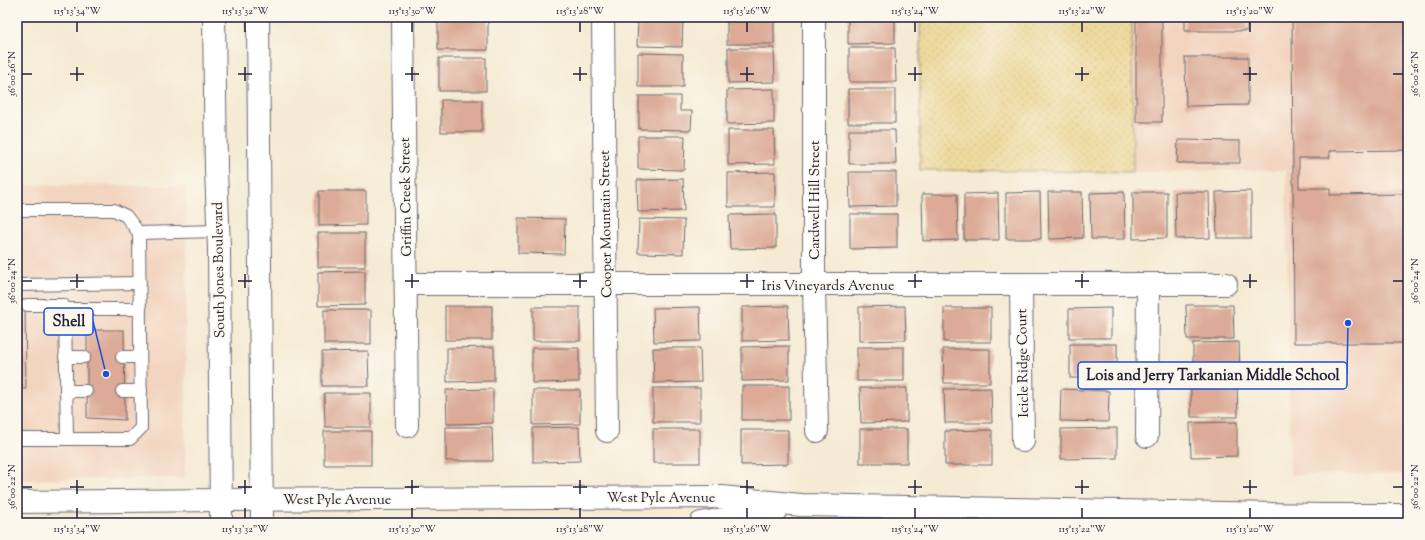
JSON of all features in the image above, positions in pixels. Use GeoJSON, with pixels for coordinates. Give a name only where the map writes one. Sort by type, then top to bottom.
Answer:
{"type":"FeatureCollection","features":[{"type":"Feature","properties":{"kind":"street","name":"South Jones Boulevard"},"geometry":{"type":"LineString","coordinates":[[214,17],[221,523]]}},
{"type":"Feature","properties":{"kind":"street"},"geometry":{"type":"LineString","coordinates":[[258,17],[262,523]]}},
{"type":"Feature","properties":{"kind":"street","name":"Griffin Creek Street"},"geometry":{"type":"LineString","coordinates":[[403,17],[407,426]]}},
{"type":"Feature","properties":{"kind":"street","name":"Cooper Mountain Street"},"geometry":{"type":"LineString","coordinates":[[603,17],[607,431]]}},
{"type":"Feature","properties":{"kind":"street","name":"Cardwell Hill Street"},"geometry":{"type":"LineString","coordinates":[[814,17],[814,285],[817,431]]}},
{"type":"Feature","properties":{"kind":"street","name":"Iris Vineyards Avenue"},"geometry":{"type":"LineString","coordinates":[[406,284],[1226,284]]}},
{"type":"Feature","properties":{"kind":"street","name":"Icicle Ridge Court"},"geometry":{"type":"LineString","coordinates":[[1021,284],[1023,441]]}},
{"type":"Feature","properties":{"kind":"street"},"geometry":{"type":"LineString","coordinates":[[1147,436],[1148,284]]}},
{"type":"Feature","properties":{"kind":"street","name":"West Pyle Avenue"},"geometry":{"type":"LineString","coordinates":[[17,502],[722,497],[801,505],[1380,519],[1408,515]]}},
{"type":"Feature","properties":{"kind":"street","name":"West Pyle Avenue"},"geometry":{"type":"LineString","coordinates":[[701,523],[801,505]]}},
{"type":"Feature","properties":{"kind":"lane"},"geometry":{"type":"LineString","coordinates":[[17,210],[114,210],[126,216],[140,233],[141,391],[141,428],[130,439],[17,439]]}},
{"type":"Feature","properties":{"kind":"lane"},"geometry":{"type":"LineString","coordinates":[[140,233],[218,231]]}},
{"type":"Feature","properties":{"kind":"lane"},"geometry":{"type":"LineString","coordinates":[[17,285],[140,283]]}},
{"type":"Feature","properties":{"kind":"lane"},"geometry":{"type":"LineString","coordinates":[[27,305],[63,305],[65,309],[66,439]]}},
{"type":"Feature","properties":{"kind":"lane"},"geometry":{"type":"LineString","coordinates":[[65,309],[140,309]]}},
{"type":"Feature","properties":{"kind":"lane"},"geometry":{"type":"LineString","coordinates":[[65,357],[84,357]]}},
{"type":"Feature","properties":{"kind":"lane"},"geometry":{"type":"LineString","coordinates":[[122,357],[140,357]]}},
{"type":"Feature","properties":{"kind":"lane"},"geometry":{"type":"LineString","coordinates":[[66,391],[86,392]]}},
{"type":"Feature","properties":{"kind":"lane"},"geometry":{"type":"LineString","coordinates":[[122,391],[141,391]]}},
{"type":"Feature","properties":{"kind":"shaded area"},"geometry":{"type":"Polygon","coordinates":[[[1132,17],[1408,17],[1408,474],[1290,475],[1286,170],[1133,172],[1132,17]]]}},
{"type":"Feature","properties":{"kind":"shaded area"},"geometry":{"type":"Polygon","coordinates":[[[17,185],[187,186],[185,478],[17,480],[17,185]]]}},
{"type":"Feature","properties":{"kind":"sand"},"geometry":{"type":"Polygon","coordinates":[[[920,17],[1132,17],[1133,172],[920,170],[920,17]]]}},
{"type":"Feature","properties":{"kind":"building"},"geometry":{"type":"Polygon","coordinates":[[[638,17],[683,17],[682,47],[637,46],[638,17]]]}},
{"type":"Feature","properties":{"kind":"building"},"geometry":{"type":"Polygon","coordinates":[[[727,17],[774,17],[774,44],[727,44],[727,17]]]}},
{"type":"Feature","properties":{"kind":"building"},"geometry":{"type":"Polygon","coordinates":[[[848,17],[895,17],[895,43],[848,44],[848,17]]]}},
{"type":"Feature","properties":{"kind":"building"},"geometry":{"type":"Polygon","coordinates":[[[1136,17],[1162,17],[1162,122],[1136,122],[1136,17]]]}},
{"type":"Feature","properties":{"kind":"building"},"geometry":{"type":"Polygon","coordinates":[[[1185,17],[1247,17],[1247,31],[1185,31],[1185,17]]]}},
{"type":"Feature","properties":{"kind":"building"},"geometry":{"type":"Polygon","coordinates":[[[1292,17],[1408,17],[1408,150],[1329,151],[1330,158],[1299,158],[1299,188],[1330,188],[1330,195],[1408,194],[1408,343],[1294,343],[1292,17]]]}},
{"type":"Feature","properties":{"kind":"building"},"geometry":{"type":"Polygon","coordinates":[[[488,18],[488,50],[438,50],[438,19],[488,18]]]}},
{"type":"Feature","properties":{"kind":"building"},"geometry":{"type":"Polygon","coordinates":[[[728,48],[774,48],[775,82],[728,83],[728,48]]]}},
{"type":"Feature","properties":{"kind":"building"},"geometry":{"type":"Polygon","coordinates":[[[849,48],[895,48],[896,82],[849,82],[849,48]]]}},
{"type":"Feature","properties":{"kind":"building"},"geometry":{"type":"Polygon","coordinates":[[[638,53],[683,54],[683,87],[638,87],[638,53]]]}},
{"type":"Feature","properties":{"kind":"building"},"geometry":{"type":"Polygon","coordinates":[[[1185,57],[1248,57],[1248,105],[1186,106],[1185,57]]]}},
{"type":"Feature","properties":{"kind":"building"},"geometry":{"type":"Polygon","coordinates":[[[439,58],[486,58],[486,91],[439,91],[439,58]]]}},
{"type":"Feature","properties":{"kind":"building"},"geometry":{"type":"Polygon","coordinates":[[[774,89],[774,123],[727,124],[727,90],[774,89]]]}},
{"type":"Feature","properties":{"kind":"building"},"geometry":{"type":"Polygon","coordinates":[[[848,89],[895,89],[895,123],[848,123],[848,89]]]}},
{"type":"Feature","properties":{"kind":"building"},"geometry":{"type":"Polygon","coordinates":[[[639,96],[680,96],[680,111],[692,111],[691,130],[639,129],[639,96]]]}},
{"type":"Feature","properties":{"kind":"building"},"geometry":{"type":"Polygon","coordinates":[[[441,100],[482,100],[482,132],[441,132],[441,100]]]}},
{"type":"Feature","properties":{"kind":"building"},"geometry":{"type":"Polygon","coordinates":[[[728,130],[774,130],[775,164],[728,165],[728,130]]]}},
{"type":"Feature","properties":{"kind":"building"},"geometry":{"type":"Polygon","coordinates":[[[849,130],[895,130],[896,164],[849,164],[849,130]]]}},
{"type":"Feature","properties":{"kind":"building"},"geometry":{"type":"Polygon","coordinates":[[[638,136],[685,136],[684,170],[638,169],[638,136]]]}},
{"type":"Feature","properties":{"kind":"building"},"geometry":{"type":"Polygon","coordinates":[[[1178,140],[1240,141],[1240,163],[1177,163],[1178,140]]]}},
{"type":"Feature","properties":{"kind":"building"},"geometry":{"type":"Polygon","coordinates":[[[775,172],[775,207],[728,207],[728,173],[775,172]]]}},
{"type":"Feature","properties":{"kind":"building"},"geometry":{"type":"Polygon","coordinates":[[[849,172],[896,172],[896,206],[850,207],[849,172]]]}},
{"type":"Feature","properties":{"kind":"building"},"geometry":{"type":"Polygon","coordinates":[[[683,179],[684,211],[638,212],[637,180],[683,179]]]}},
{"type":"Feature","properties":{"kind":"building"},"geometry":{"type":"Polygon","coordinates":[[[319,191],[366,191],[366,225],[319,226],[319,191]]]}},
{"type":"Feature","properties":{"kind":"building"},"geometry":{"type":"Polygon","coordinates":[[[1251,191],[1251,238],[1217,238],[1216,192],[1251,191]]]}},
{"type":"Feature","properties":{"kind":"building"},"geometry":{"type":"Polygon","coordinates":[[[1040,192],[1041,239],[1006,239],[1006,193],[1040,192]]]}},
{"type":"Feature","properties":{"kind":"building"},"geometry":{"type":"Polygon","coordinates":[[[1048,192],[1082,192],[1083,238],[1049,239],[1048,192]]]}},
{"type":"Feature","properties":{"kind":"building"},"geometry":{"type":"Polygon","coordinates":[[[1124,192],[1125,239],[1091,239],[1090,193],[1124,192]]]}},
{"type":"Feature","properties":{"kind":"building"},"geometry":{"type":"Polygon","coordinates":[[[1133,192],[1167,192],[1167,238],[1133,239],[1133,192]]]}},
{"type":"Feature","properties":{"kind":"building"},"geometry":{"type":"Polygon","coordinates":[[[1175,192],[1209,192],[1210,238],[1176,239],[1175,192]]]}},
{"type":"Feature","properties":{"kind":"building"},"geometry":{"type":"Polygon","coordinates":[[[998,193],[999,240],[964,240],[964,194],[998,193]]]}},
{"type":"Feature","properties":{"kind":"building"},"geometry":{"type":"Polygon","coordinates":[[[922,194],[957,194],[958,240],[923,241],[922,194]]]}},
{"type":"Feature","properties":{"kind":"building"},"geometry":{"type":"Polygon","coordinates":[[[776,214],[776,248],[730,249],[729,215],[776,214]]]}},
{"type":"Feature","properties":{"kind":"building"},"geometry":{"type":"Polygon","coordinates":[[[850,214],[897,214],[897,248],[850,249],[850,214]]]}},
{"type":"Feature","properties":{"kind":"building"},"geometry":{"type":"Polygon","coordinates":[[[518,218],[565,219],[564,254],[518,253],[518,218]]]}},
{"type":"Feature","properties":{"kind":"building"},"geometry":{"type":"Polygon","coordinates":[[[639,219],[684,220],[683,254],[638,253],[639,219]]]}},
{"type":"Feature","properties":{"kind":"building"},"geometry":{"type":"Polygon","coordinates":[[[318,233],[365,233],[365,267],[318,267],[318,233]]]}},
{"type":"Feature","properties":{"kind":"building"},"geometry":{"type":"Polygon","coordinates":[[[365,271],[365,305],[318,306],[318,272],[365,271]]]}},
{"type":"Feature","properties":{"kind":"building"},"geometry":{"type":"Polygon","coordinates":[[[17,301],[25,301],[26,389],[17,389],[17,301]]]}},
{"type":"Feature","properties":{"kind":"building"},"geometry":{"type":"Polygon","coordinates":[[[1186,305],[1233,305],[1234,339],[1187,339],[1186,305]]]}},
{"type":"Feature","properties":{"kind":"building"},"geometry":{"type":"Polygon","coordinates":[[[445,306],[492,306],[492,340],[445,340],[445,306]]]}},
{"type":"Feature","properties":{"kind":"building"},"geometry":{"type":"Polygon","coordinates":[[[788,306],[789,340],[742,341],[742,307],[788,306]]]}},
{"type":"Feature","properties":{"kind":"building"},"geometry":{"type":"Polygon","coordinates":[[[905,306],[906,340],[859,341],[859,307],[905,306]]]}},
{"type":"Feature","properties":{"kind":"building"},"geometry":{"type":"Polygon","coordinates":[[[533,307],[580,307],[580,341],[533,341],[533,307]]]}},
{"type":"Feature","properties":{"kind":"building"},"geometry":{"type":"Polygon","coordinates":[[[700,307],[701,341],[654,342],[653,308],[700,307]]]}},
{"type":"Feature","properties":{"kind":"building"},"geometry":{"type":"Polygon","coordinates":[[[944,308],[991,308],[991,342],[944,342],[944,308]]]}},
{"type":"Feature","properties":{"kind":"building"},"geometry":{"type":"Polygon","coordinates":[[[1111,308],[1111,338],[1069,338],[1069,309],[1111,308]]]}},
{"type":"Feature","properties":{"kind":"building"},"geometry":{"type":"Polygon","coordinates":[[[324,310],[371,310],[371,344],[324,344],[324,310]]]}},
{"type":"Feature","properties":{"kind":"building"},"geometry":{"type":"Polygon","coordinates":[[[87,330],[124,330],[125,420],[87,418],[87,330]]]}},
{"type":"Feature","properties":{"kind":"building"},"geometry":{"type":"Polygon","coordinates":[[[1239,342],[1240,377],[1193,377],[1193,343],[1239,342]]]}},
{"type":"Feature","properties":{"kind":"building"},"geometry":{"type":"Polygon","coordinates":[[[1070,344],[1117,344],[1117,378],[1070,378],[1070,344]]]}},
{"type":"Feature","properties":{"kind":"building"},"geometry":{"type":"Polygon","coordinates":[[[789,346],[789,380],[742,381],[742,347],[789,346]]]}},
{"type":"Feature","properties":{"kind":"building"},"geometry":{"type":"Polygon","coordinates":[[[494,347],[494,381],[447,382],[447,348],[494,347]]]}},
{"type":"Feature","properties":{"kind":"building"},"geometry":{"type":"Polygon","coordinates":[[[857,347],[904,347],[904,381],[857,381],[857,347]]]}},
{"type":"Feature","properties":{"kind":"building"},"geometry":{"type":"Polygon","coordinates":[[[532,348],[579,348],[579,382],[532,383],[532,348]]]}},
{"type":"Feature","properties":{"kind":"building"},"geometry":{"type":"Polygon","coordinates":[[[653,348],[700,348],[701,382],[654,383],[653,348]]]}},
{"type":"Feature","properties":{"kind":"building"},"geometry":{"type":"Polygon","coordinates":[[[943,349],[990,349],[990,383],[944,383],[943,349]]]}},
{"type":"Feature","properties":{"kind":"building"},"geometry":{"type":"Polygon","coordinates":[[[368,351],[369,386],[322,386],[322,352],[368,351]]]}},
{"type":"Feature","properties":{"kind":"building"},"geometry":{"type":"Polygon","coordinates":[[[1191,383],[1237,383],[1238,417],[1191,417],[1191,383]]]}},
{"type":"Feature","properties":{"kind":"building"},"geometry":{"type":"Polygon","coordinates":[[[742,386],[789,386],[789,420],[742,420],[742,386]]]}},
{"type":"Feature","properties":{"kind":"building"},"geometry":{"type":"Polygon","coordinates":[[[653,388],[700,388],[700,422],[653,422],[653,388]]]}},
{"type":"Feature","properties":{"kind":"building"},"geometry":{"type":"Polygon","coordinates":[[[860,388],[907,388],[907,422],[861,423],[860,388]]]}},
{"type":"Feature","properties":{"kind":"building"},"geometry":{"type":"Polygon","coordinates":[[[991,388],[992,423],[945,423],[944,389],[991,388]]]}},
{"type":"Feature","properties":{"kind":"building"},"geometry":{"type":"Polygon","coordinates":[[[493,389],[493,423],[447,424],[446,390],[493,389]]]}},
{"type":"Feature","properties":{"kind":"building"},"geometry":{"type":"Polygon","coordinates":[[[1061,389],[1109,391],[1108,422],[1060,421],[1061,389]]]}},
{"type":"Feature","properties":{"kind":"building"},"geometry":{"type":"Polygon","coordinates":[[[533,390],[580,390],[580,424],[533,425],[533,390]]]}},
{"type":"Feature","properties":{"kind":"building"},"geometry":{"type":"Polygon","coordinates":[[[324,393],[371,393],[371,427],[325,427],[324,393]]]}},
{"type":"Feature","properties":{"kind":"building"},"geometry":{"type":"Polygon","coordinates":[[[1237,422],[1237,456],[1191,457],[1190,423],[1237,422]]]}},
{"type":"Feature","properties":{"kind":"building"},"geometry":{"type":"Polygon","coordinates":[[[446,427],[492,427],[493,461],[446,461],[446,427]]]}},
{"type":"Feature","properties":{"kind":"building"},"geometry":{"type":"Polygon","coordinates":[[[579,427],[580,461],[533,462],[533,428],[579,427]]]}},
{"type":"Feature","properties":{"kind":"building"},"geometry":{"type":"Polygon","coordinates":[[[1117,428],[1117,458],[1061,459],[1061,429],[1117,428]]]}},
{"type":"Feature","properties":{"kind":"building"},"geometry":{"type":"Polygon","coordinates":[[[653,429],[700,429],[700,463],[653,463],[653,429]]]}},
{"type":"Feature","properties":{"kind":"building"},"geometry":{"type":"Polygon","coordinates":[[[860,429],[907,429],[907,463],[860,463],[860,429]]]}},
{"type":"Feature","properties":{"kind":"building"},"geometry":{"type":"Polygon","coordinates":[[[741,430],[788,430],[788,464],[741,465],[741,430]]]}},
{"type":"Feature","properties":{"kind":"building"},"geometry":{"type":"Polygon","coordinates":[[[992,430],[992,465],[945,465],[945,431],[992,430]]]}},
{"type":"Feature","properties":{"kind":"building"},"geometry":{"type":"Polygon","coordinates":[[[324,431],[371,431],[371,465],[324,465],[324,431]]]}},
{"type":"Feature","properties":{"kind":"place","name":"Lois and Jerry Tarkanian Middle School"},"geometry":{"type":"Point","coordinates":[1348,323]}},
{"type":"Feature","properties":{"kind":"place","name":"Shell"},"geometry":{"type":"Point","coordinates":[106,374]}}]}
